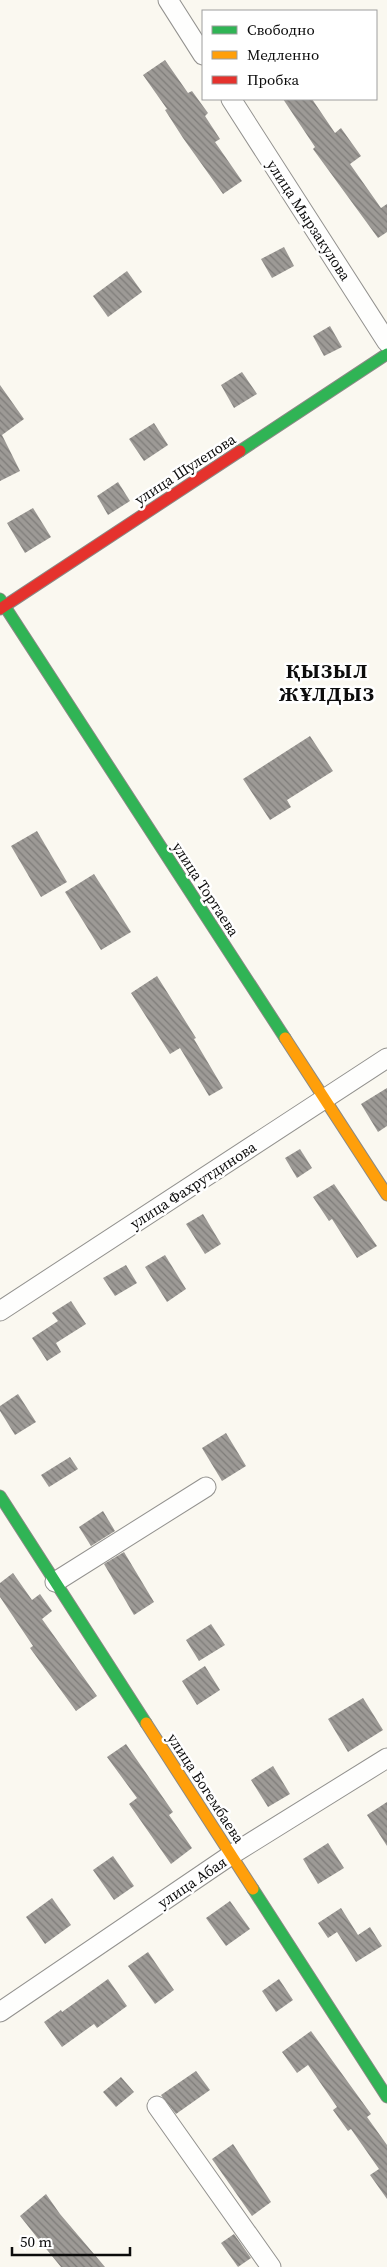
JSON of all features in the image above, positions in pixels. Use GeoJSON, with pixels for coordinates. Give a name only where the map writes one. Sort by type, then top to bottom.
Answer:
{"type":"FeatureCollection","features":[{"type":"Feature","properties":{"kind":"street"},"geometry":{"type":"LineString","coordinates":[[168,0],[202,53]]}},
{"type":"Feature","properties":{"kind":"street","name":"улица Мырзакулова"},"geometry":{"type":"LineString","coordinates":[[232,100],[387,342]]}},
{"type":"Feature","properties":{"kind":"street","name":"улица Шулепова"},"geometry":{"type":"LineString","coordinates":[[1,605],[387,354]]}},
{"type":"Feature","properties":{"kind":"street","name":"улица Тортаева"},"geometry":{"type":"LineString","coordinates":[[1,605],[387,1195]]}},
{"type":"Feature","properties":{"kind":"street","name":"улица Фахрутдинова"},"geometry":{"type":"LineString","coordinates":[[0,1311],[387,1058]]}},
{"type":"Feature","properties":{"kind":"street"},"geometry":{"type":"LineString","coordinates":[[55,1582],[206,1487]]}},
{"type":"Feature","properties":{"kind":"street","name":"улица Богембаева"},"geometry":{"type":"LineString","coordinates":[[0,1496],[387,2097]]}},
{"type":"Feature","properties":{"kind":"street","name":"улица Абая"},"geometry":{"type":"LineString","coordinates":[[0,2012],[231,1855],[387,1758]]}},
{"type":"Feature","properties":{"kind":"street"},"geometry":{"type":"LineString","coordinates":[[157,2106],[271,2267]]}},
{"type":"Feature","properties":{"kind":"building"},"geometry":{"type":"Polygon","coordinates":[[[165,60],[188,93],[192,91],[208,113],[205,116],[220,139],[215,142],[242,181],[223,194],[183,138],[165,110],[167,109],[143,75],[165,60]]]}},
{"type":"Feature","properties":{"kind":"building"},"geometry":{"type":"Polygon","coordinates":[[[284,100],[313,100],[335,133],[341,128],[361,156],[350,164],[381,208],[387,204],[387,232],[378,238],[313,149],[315,147],[284,100]]]}},
{"type":"Feature","properties":{"kind":"building"},"geometry":{"type":"Polygon","coordinates":[[[284,247],[294,266],[272,278],[261,259],[284,247]]]}},
{"type":"Feature","properties":{"kind":"building"},"geometry":{"type":"Polygon","coordinates":[[[127,271],[142,292],[108,317],[93,296],[127,271]]]}},
{"type":"Feature","properties":{"kind":"building"},"geometry":{"type":"Polygon","coordinates":[[[330,326],[342,347],[324,356],[313,336],[330,326]]]}},
{"type":"Feature","properties":{"kind":"building"},"geometry":{"type":"Polygon","coordinates":[[[242,372],[257,394],[234,408],[221,385],[242,372]]]}},
{"type":"Feature","properties":{"kind":"building"},"geometry":{"type":"Polygon","coordinates":[[[0,385],[24,419],[2,435],[20,471],[0,481],[0,385]]]}},
{"type":"Feature","properties":{"kind":"building"},"geometry":{"type":"Polygon","coordinates":[[[154,423],[168,445],[144,461],[129,439],[154,423]]]}},
{"type":"Feature","properties":{"kind":"building"},"geometry":{"type":"Polygon","coordinates":[[[118,482],[130,501],[108,515],[97,496],[118,482]]]}},
{"type":"Feature","properties":{"kind":"building"},"geometry":{"type":"Polygon","coordinates":[[[33,508],[51,537],[25,553],[7,523],[33,508]]]}},
{"type":"Feature","properties":{"kind":"building"},"geometry":{"type":"Polygon","coordinates":[[[310,736],[333,771],[287,800],[291,807],[270,820],[243,779],[310,736]]]}},
{"type":"Feature","properties":{"kind":"building"},"geometry":{"type":"Polygon","coordinates":[[[37,831],[67,882],[41,897],[11,846],[37,831]]]}},
{"type":"Feature","properties":{"kind":"building"},"geometry":{"type":"Polygon","coordinates":[[[94,874],[131,932],[101,950],[65,892],[94,874]]]}},
{"type":"Feature","properties":{"kind":"building"},"geometry":{"type":"Polygon","coordinates":[[[157,976],[196,1038],[194,1039],[223,1088],[209,1096],[180,1048],[170,1054],[131,993],[157,976]]]}},
{"type":"Feature","properties":{"kind":"building"},"geometry":{"type":"Polygon","coordinates":[[[387,1088],[387,1126],[378,1132],[361,1104],[387,1088]]]}},
{"type":"Feature","properties":{"kind":"building"},"geometry":{"type":"Polygon","coordinates":[[[300,1149],[312,1168],[297,1178],[285,1158],[300,1149]]]}},
{"type":"Feature","properties":{"kind":"building"},"geometry":{"type":"Polygon","coordinates":[[[334,1184],[377,1246],[357,1258],[332,1219],[329,1221],[313,1197],[334,1184]]]}},
{"type":"Feature","properties":{"kind":"building"},"geometry":{"type":"Polygon","coordinates":[[[203,1214],[221,1244],[205,1254],[186,1224],[203,1214]]]}},
{"type":"Feature","properties":{"kind":"building"},"geometry":{"type":"Polygon","coordinates":[[[165,1255],[186,1289],[167,1302],[145,1267],[165,1255]]]}},
{"type":"Feature","properties":{"kind":"building"},"geometry":{"type":"Polygon","coordinates":[[[126,1265],[137,1283],[115,1296],[103,1278],[126,1265]]]}},
{"type":"Feature","properties":{"kind":"building"},"geometry":{"type":"Polygon","coordinates":[[[71,1301],[86,1324],[56,1343],[61,1352],[47,1361],[32,1338],[58,1321],[52,1313],[71,1301]]]}},
{"type":"Feature","properties":{"kind":"building"},"geometry":{"type":"Polygon","coordinates":[[[18,1394],[36,1422],[15,1435],[0,1411],[0,1406],[18,1394]]]}},
{"type":"Feature","properties":{"kind":"building"},"geometry":{"type":"Polygon","coordinates":[[[226,1433],[246,1466],[222,1481],[202,1448],[226,1433]]]}},
{"type":"Feature","properties":{"kind":"building"},"geometry":{"type":"Polygon","coordinates":[[[70,1457],[78,1469],[49,1487],[41,1475],[70,1457]]]}},
{"type":"Feature","properties":{"kind":"building"},"geometry":{"type":"Polygon","coordinates":[[[103,1511],[115,1531],[91,1546],[79,1527],[103,1511]]]}},
{"type":"Feature","properties":{"kind":"building"},"geometry":{"type":"Polygon","coordinates":[[[124,1552],[154,1602],[134,1615],[104,1564],[124,1552]]]}},
{"type":"Feature","properties":{"kind":"building"},"geometry":{"type":"Polygon","coordinates":[[[13,1573],[32,1600],[40,1594],[52,1611],[42,1619],[97,1696],[76,1711],[30,1648],[33,1646],[0,1597],[0,1583],[13,1573]]]}},
{"type":"Feature","properties":{"kind":"building"},"geometry":{"type":"Polygon","coordinates":[[[211,1624],[225,1645],[199,1661],[186,1640],[211,1624]]]}},
{"type":"Feature","properties":{"kind":"building"},"geometry":{"type":"Polygon","coordinates":[[[205,1666],[220,1690],[197,1705],[182,1681],[205,1666]]]}},
{"type":"Feature","properties":{"kind":"building"},"geometry":{"type":"Polygon","coordinates":[[[363,1698],[383,1730],[348,1752],[328,1719],[363,1698]]]}},
{"type":"Feature","properties":{"kind":"building"},"geometry":{"type":"Polygon","coordinates":[[[126,1744],[173,1812],[169,1815],[192,1848],[171,1864],[129,1804],[137,1798],[107,1757],[126,1744]]]}},
{"type":"Feature","properties":{"kind":"building"},"geometry":{"type":"Polygon","coordinates":[[[273,1766],[290,1794],[268,1807],[251,1780],[273,1766]]]}},
{"type":"Feature","properties":{"kind":"building"},"geometry":{"type":"Polygon","coordinates":[[[387,1802],[387,1846],[367,1815],[387,1802]]]}},
{"type":"Feature","properties":{"kind":"building"},"geometry":{"type":"Polygon","coordinates":[[[328,1843],[344,1868],[318,1884],[303,1859],[328,1843]]]}},
{"type":"Feature","properties":{"kind":"building"},"geometry":{"type":"Polygon","coordinates":[[[113,1856],[134,1886],[114,1900],[93,1870],[113,1856]]]}},
{"type":"Feature","properties":{"kind":"building"},"geometry":{"type":"Polygon","coordinates":[[[52,1898],[71,1925],[45,1944],[26,1917],[52,1898]]]}},
{"type":"Feature","properties":{"kind":"building"},"geometry":{"type":"Polygon","coordinates":[[[230,1901],[250,1929],[226,1946],[206,1918],[230,1901]]]}},
{"type":"Feature","properties":{"kind":"building"},"geometry":{"type":"Polygon","coordinates":[[[341,1908],[358,1935],[370,1927],[382,1946],[356,1962],[337,1932],[328,1938],[318,1923],[341,1908]]]}},
{"type":"Feature","properties":{"kind":"building"},"geometry":{"type":"Polygon","coordinates":[[[148,1952],[174,1990],[155,2004],[128,1966],[148,1952]]]}},
{"type":"Feature","properties":{"kind":"building"},"geometry":{"type":"Polygon","coordinates":[[[108,1979],[127,2006],[97,2028],[94,2024],[62,2047],[44,2022],[61,2010],[62,2012],[108,1979]]]}},
{"type":"Feature","properties":{"kind":"building"},"geometry":{"type":"Polygon","coordinates":[[[279,1979],[293,2000],[276,2012],[262,1991],[279,1979]]]}},
{"type":"Feature","properties":{"kind":"building"},"geometry":{"type":"Polygon","coordinates":[[[311,2031],[371,2114],[367,2117],[387,2145],[387,2199],[370,2175],[379,2169],[351,2129],[348,2131],[333,2110],[337,2107],[308,2065],[297,2073],[282,2052],[311,2031]]]}},
{"type":"Feature","properties":{"kind":"building"},"geometry":{"type":"Polygon","coordinates":[[[196,2071],[210,2090],[176,2114],[161,2095],[196,2071]]]}},
{"type":"Feature","properties":{"kind":"building"},"geometry":{"type":"Polygon","coordinates":[[[121,2077],[134,2092],[116,2107],[103,2092],[121,2077]]]}},
{"type":"Feature","properties":{"kind":"building"},"geometry":{"type":"Polygon","coordinates":[[[233,2144],[271,2202],[252,2216],[212,2159],[233,2144]]]}},
{"type":"Feature","properties":{"kind":"building"},"geometry":{"type":"Polygon","coordinates":[[[46,2194],[60,2214],[105,2267],[61,2267],[43,2245],[20,2216],[46,2194]]]}},
{"type":"Feature","properties":{"kind":"building"},"geometry":{"type":"Polygon","coordinates":[[[234,2234],[251,2258],[238,2267],[221,2243],[234,2234]]]}},
{"type":"Feature","properties":{"kind":"traffic: fast"},"geometry":{"type":"LineString","coordinates":[[240,451],[387,354]]}},
{"type":"Feature","properties":{"kind":"traffic: fast"},"geometry":{"type":"LineString","coordinates":[[0,599],[285,1038]]}},
{"type":"Feature","properties":{"kind":"traffic: fast"},"geometry":{"type":"LineString","coordinates":[[0,1496],[146,1723]]}},
{"type":"Feature","properties":{"kind":"traffic: fast"},"geometry":{"type":"LineString","coordinates":[[253,1889],[387,2097]]}},
{"type":"Feature","properties":{"kind":"traffic: slow"},"geometry":{"type":"LineString","coordinates":[[285,1038],[387,1195]]}},
{"type":"Feature","properties":{"kind":"traffic: slow"},"geometry":{"type":"LineString","coordinates":[[146,1723],[253,1889]]}},
{"type":"Feature","properties":{"kind":"traffic: jam"},"geometry":{"type":"LineString","coordinates":[[0,609],[240,451]]}},
{"type":"Feature","properties":{"kind":"district","name":"ҚЫЗЫЛ ЖҰЛДЫЗ"},"geometry":{"type":"Point","coordinates":[327,682]}}]}
